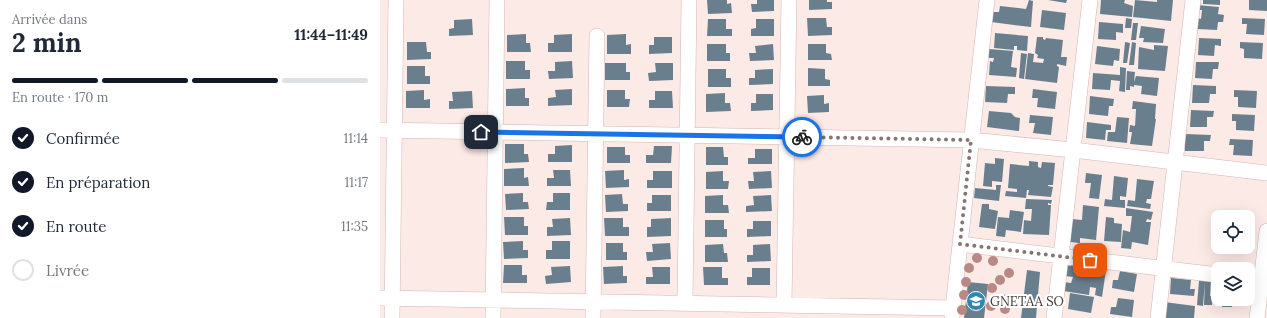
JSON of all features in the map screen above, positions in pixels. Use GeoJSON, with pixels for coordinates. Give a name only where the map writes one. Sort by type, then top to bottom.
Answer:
{"type":"FeatureCollection","features":[{"type":"Feature","properties":{"kind":"street"},"geometry":{"type":"LineString","coordinates":[[392,318],[386,298],[387,130],[396,0]]}},
{"type":"Feature","properties":{"kind":"street"},"geometry":{"type":"LineString","coordinates":[[493,318],[497,0]]}},
{"type":"Feature","properties":{"kind":"street"},"geometry":{"type":"LineString","coordinates":[[685,303],[689,0]]}},
{"type":"Feature","properties":{"kind":"street"},"geometry":{"type":"LineString","coordinates":[[784,305],[789,0]]}},
{"type":"Feature","properties":{"kind":"street"},"geometry":{"type":"LineString","coordinates":[[386,298],[784,305],[952,313],[987,0]]}},
{"type":"Feature","properties":{"kind":"street"},"geometry":{"type":"LineString","coordinates":[[1054,318],[1090,0]]}},
{"type":"Feature","properties":{"kind":"street"},"geometry":{"type":"LineString","coordinates":[[1158,318],[1194,0]]}},
{"type":"Feature","properties":{"kind":"street"},"geometry":{"type":"LineString","coordinates":[[592,318],[597,36]]}},
{"type":"Feature","properties":{"kind":"street"},"geometry":{"type":"LineString","coordinates":[[387,130],[971,140],[1073,150],[1267,173]]}},
{"type":"Feature","properties":{"kind":"street"},"geometry":{"type":"LineString","coordinates":[[1257,318],[1255,280],[1267,231]]}},
{"type":"Feature","properties":{"kind":"street"},"geometry":{"type":"LineString","coordinates":[[960,244],[1211,274]]}},
{"type":"Feature","properties":{"kind":"building"},"geometry":{"type":"Polygon","coordinates":[[[707,0],[727,0],[727,4],[731,3],[732,13],[708,14],[707,0]]]}},
{"type":"Feature","properties":{"kind":"building"},"geometry":{"type":"Polygon","coordinates":[[[757,0],[774,0],[774,11],[752,12],[751,4],[757,4],[757,0]]]}},
{"type":"Feature","properties":{"kind":"building"},"geometry":{"type":"Polygon","coordinates":[[[809,0],[827,0],[827,2],[832,2],[832,9],[809,10],[809,0]]]}},
{"type":"Feature","properties":{"kind":"building"},"geometry":{"type":"Polygon","coordinates":[[[1029,0],[1033,1],[1031,27],[991,22],[992,12],[999,12],[1000,6],[1026,9],[1029,0]]]}},
{"type":"Feature","properties":{"kind":"building"},"geometry":{"type":"Polygon","coordinates":[[[1048,0],[1067,0],[1066,3],[1048,0]]]}},
{"type":"Feature","properties":{"kind":"building"},"geometry":{"type":"Polygon","coordinates":[[[1101,0],[1125,0],[1124,3],[1133,6],[1132,17],[1100,14],[1101,0]]]}},
{"type":"Feature","properties":{"kind":"building"},"geometry":{"type":"Polygon","coordinates":[[[1135,0],[1157,2],[1157,0],[1173,0],[1171,21],[1133,17],[1135,0]]]}},
{"type":"Feature","properties":{"kind":"building"},"geometry":{"type":"Polygon","coordinates":[[[1203,0],[1220,0],[1220,5],[1203,4],[1203,0]]]}},
{"type":"Feature","properties":{"kind":"building"},"geometry":{"type":"Polygon","coordinates":[[[1249,0],[1267,0],[1267,11],[1249,10],[1249,0]]]}},
{"type":"Feature","properties":{"kind":"building"},"geometry":{"type":"Polygon","coordinates":[[[1197,5],[1219,7],[1218,14],[1224,15],[1223,22],[1218,22],[1217,30],[1197,29],[1198,18],[1201,19],[1202,10],[1196,10],[1197,5]]]}},
{"type":"Feature","properties":{"kind":"building"},"geometry":{"type":"Polygon","coordinates":[[[1042,10],[1066,13],[1064,30],[1040,27],[1042,10]]]}},
{"type":"Feature","properties":{"kind":"building"},"geometry":{"type":"Polygon","coordinates":[[[807,18],[826,18],[827,27],[832,27],[832,35],[808,36],[807,18]]]}},
{"type":"Feature","properties":{"kind":"building"},"geometry":{"type":"Polygon","coordinates":[[[1126,18],[1132,19],[1131,28],[1125,28],[1126,18]]]}},
{"type":"Feature","properties":{"kind":"building"},"geometry":{"type":"Polygon","coordinates":[[[1242,18],[1265,19],[1264,35],[1246,34],[1247,24],[1242,24],[1242,18]]]}},
{"type":"Feature","properties":{"kind":"building"},"geometry":{"type":"Polygon","coordinates":[[[472,19],[473,35],[449,36],[449,29],[454,28],[454,20],[472,19]]]}},
{"type":"Feature","properties":{"kind":"building"},"geometry":{"type":"Polygon","coordinates":[[[708,19],[726,19],[726,29],[732,29],[732,36],[707,36],[708,19]]]}},
{"type":"Feature","properties":{"kind":"building"},"geometry":{"type":"Polygon","coordinates":[[[756,19],[774,19],[774,36],[751,36],[751,29],[756,28],[756,19]]]}},
{"type":"Feature","properties":{"kind":"building"},"geometry":{"type":"Polygon","coordinates":[[[1099,22],[1123,24],[1123,33],[1116,32],[1116,40],[1098,39],[1099,22]]]}},
{"type":"Feature","properties":{"kind":"building"},"geometry":{"type":"Polygon","coordinates":[[[1133,23],[1138,23],[1136,40],[1131,40],[1133,23]]]}},
{"type":"Feature","properties":{"kind":"building"},"geometry":{"type":"Polygon","coordinates":[[[1141,26],[1165,29],[1163,43],[1143,42],[1144,38],[1139,38],[1141,26]]]}},
{"type":"Feature","properties":{"kind":"building"},"geometry":{"type":"Polygon","coordinates":[[[995,33],[1028,36],[1027,51],[1017,50],[1017,46],[1014,46],[1014,50],[994,48],[995,33]]]}},
{"type":"Feature","properties":{"kind":"building"},"geometry":{"type":"Polygon","coordinates":[[[526,34],[526,43],[530,43],[531,52],[507,52],[507,35],[526,34]]]}},
{"type":"Feature","properties":{"kind":"building"},"geometry":{"type":"Polygon","coordinates":[[[572,34],[572,52],[548,52],[548,43],[554,43],[554,35],[572,34]]]}},
{"type":"Feature","properties":{"kind":"building"},"geometry":{"type":"Polygon","coordinates":[[[626,34],[626,45],[631,44],[631,54],[607,54],[607,35],[626,34]]]}},
{"type":"Feature","properties":{"kind":"building"},"geometry":{"type":"Polygon","coordinates":[[[654,37],[672,37],[672,53],[649,54],[649,45],[654,45],[654,37]]]}},
{"type":"Feature","properties":{"kind":"building"},"geometry":{"type":"Polygon","coordinates":[[[1037,37],[1043,37],[1045,40],[1046,38],[1063,40],[1061,57],[1067,57],[1066,66],[1057,64],[1059,67],[1057,83],[1025,79],[1028,53],[1034,54],[1033,62],[1043,63],[1044,59],[1037,58],[1038,55],[1035,53],[1037,37]]]}},
{"type":"Feature","properties":{"kind":"building"},"geometry":{"type":"Polygon","coordinates":[[[1199,38],[1221,39],[1221,46],[1215,45],[1214,56],[1198,55],[1199,38]]]}},
{"type":"Feature","properties":{"kind":"building"},"geometry":{"type":"Polygon","coordinates":[[[407,42],[426,42],[427,52],[431,52],[431,59],[407,60],[407,42]]]}},
{"type":"Feature","properties":{"kind":"building"},"geometry":{"type":"Polygon","coordinates":[[[1125,42],[1130,43],[1127,63],[1123,63],[1125,42]]]}},
{"type":"Feature","properties":{"kind":"building"},"geometry":{"type":"Polygon","coordinates":[[[1132,42],[1136,43],[1134,65],[1129,65],[1132,42]]]}},
{"type":"Feature","properties":{"kind":"building"},"geometry":{"type":"Polygon","coordinates":[[[1240,42],[1263,43],[1262,59],[1244,58],[1244,49],[1240,48],[1240,42]]]}},
{"type":"Feature","properties":{"kind":"building"},"geometry":{"type":"Polygon","coordinates":[[[707,44],[726,44],[726,53],[730,53],[730,61],[707,61],[707,44]]]}},
{"type":"Feature","properties":{"kind":"building"},"geometry":{"type":"Polygon","coordinates":[[[773,44],[774,60],[750,61],[749,53],[756,53],[755,46],[773,44]]]}},
{"type":"Feature","properties":{"kind":"building"},"geometry":{"type":"Polygon","coordinates":[[[808,44],[826,44],[826,53],[831,54],[832,60],[808,60],[808,44]]]}},
{"type":"Feature","properties":{"kind":"building"},"geometry":{"type":"Polygon","coordinates":[[[1154,45],[1168,46],[1165,71],[1138,69],[1139,47],[1154,50],[1154,45]]]}},
{"type":"Feature","properties":{"kind":"building"},"geometry":{"type":"Polygon","coordinates":[[[1097,46],[1120,49],[1119,61],[1114,60],[1113,66],[1095,64],[1097,46]]]}},
{"type":"Feature","properties":{"kind":"building"},"geometry":{"type":"Polygon","coordinates":[[[989,49],[1013,51],[1011,67],[1017,68],[1016,77],[989,75],[990,61],[993,62],[994,58],[989,58],[989,49]]]}},
{"type":"Feature","properties":{"kind":"building"},"geometry":{"type":"Polygon","coordinates":[[[1021,53],[1027,54],[1024,79],[1019,78],[1021,53]]]}},
{"type":"Feature","properties":{"kind":"building"},"geometry":{"type":"Polygon","coordinates":[[[506,61],[525,61],[525,70],[530,70],[530,79],[506,79],[506,61]]]}},
{"type":"Feature","properties":{"kind":"building"},"geometry":{"type":"Polygon","coordinates":[[[572,61],[573,78],[549,79],[548,71],[555,71],[555,62],[572,61]]]}},
{"type":"Feature","properties":{"kind":"building"},"geometry":{"type":"Polygon","coordinates":[[[1196,62],[1219,62],[1218,69],[1213,69],[1212,79],[1195,78],[1196,62]]]}},
{"type":"Feature","properties":{"kind":"building"},"geometry":{"type":"Polygon","coordinates":[[[605,63],[626,63],[626,72],[630,72],[630,80],[605,80],[605,63]]]}},
{"type":"Feature","properties":{"kind":"building"},"geometry":{"type":"Polygon","coordinates":[[[655,63],[673,63],[673,80],[649,81],[648,73],[656,72],[655,63]]]}},
{"type":"Feature","properties":{"kind":"building"},"geometry":{"type":"Polygon","coordinates":[[[407,66],[425,66],[425,76],[430,76],[430,84],[407,84],[407,66]]]}},
{"type":"Feature","properties":{"kind":"building"},"geometry":{"type":"Polygon","coordinates":[[[1120,67],[1126,68],[1125,92],[1119,91],[1120,81],[1111,80],[1110,90],[1092,89],[1093,73],[1120,75],[1120,67]]]}},
{"type":"Feature","properties":{"kind":"building"},"geometry":{"type":"Polygon","coordinates":[[[808,68],[825,69],[825,79],[830,80],[830,86],[808,86],[808,68]]]}},
{"type":"Feature","properties":{"kind":"building"},"geometry":{"type":"Polygon","coordinates":[[[708,69],[726,69],[726,78],[731,78],[731,87],[708,87],[708,69]]]}},
{"type":"Feature","properties":{"kind":"building"},"geometry":{"type":"Polygon","coordinates":[[[773,69],[773,84],[749,85],[749,78],[755,78],[755,70],[773,69]]]}},
{"type":"Feature","properties":{"kind":"building"},"geometry":{"type":"Polygon","coordinates":[[[1127,71],[1135,72],[1134,82],[1136,76],[1159,78],[1157,96],[1141,94],[1142,86],[1130,86],[1130,90],[1126,90],[1127,71]]]}},
{"type":"Feature","properties":{"kind":"building"},"geometry":{"type":"Polygon","coordinates":[[[1193,85],[1216,86],[1216,94],[1210,94],[1209,103],[1192,103],[1193,85]]]}},
{"type":"Feature","properties":{"kind":"building"},"geometry":{"type":"Polygon","coordinates":[[[986,86],[1015,87],[1015,94],[1008,94],[1007,103],[985,102],[986,86]]]}},
{"type":"Feature","properties":{"kind":"building"},"geometry":{"type":"Polygon","coordinates":[[[525,88],[525,98],[529,98],[529,106],[506,106],[506,89],[525,88]]]}},
{"type":"Feature","properties":{"kind":"building"},"geometry":{"type":"Polygon","coordinates":[[[572,89],[572,105],[548,106],[548,98],[556,97],[555,90],[572,89]]]}},
{"type":"Feature","properties":{"kind":"building"},"geometry":{"type":"Polygon","coordinates":[[[1033,89],[1057,92],[1055,109],[1037,107],[1038,98],[1032,98],[1033,89]]]}},
{"type":"Feature","properties":{"kind":"building"},"geometry":{"type":"Polygon","coordinates":[[[424,90],[424,100],[430,99],[430,108],[406,108],[406,91],[424,90]]]}},
{"type":"Feature","properties":{"kind":"building"},"geometry":{"type":"Polygon","coordinates":[[[607,90],[625,90],[625,99],[630,99],[629,107],[607,107],[607,90]]]}},
{"type":"Feature","properties":{"kind":"building"},"geometry":{"type":"Polygon","coordinates":[[[1234,90],[1257,91],[1256,108],[1238,107],[1238,97],[1234,97],[1234,90]]]}},
{"type":"Feature","properties":{"kind":"building"},"geometry":{"type":"Polygon","coordinates":[[[472,91],[473,108],[449,109],[449,101],[453,101],[452,92],[472,91]]]}},
{"type":"Feature","properties":{"kind":"building"},"geometry":{"type":"Polygon","coordinates":[[[655,91],[672,91],[673,108],[649,108],[649,100],[655,100],[655,91]]]}},
{"type":"Feature","properties":{"kind":"building"},"geometry":{"type":"Polygon","coordinates":[[[725,93],[725,103],[730,103],[731,111],[706,112],[706,94],[725,93]]]}},
{"type":"Feature","properties":{"kind":"building"},"geometry":{"type":"Polygon","coordinates":[[[756,94],[773,94],[773,110],[751,111],[751,103],[756,103],[756,94]]]}},
{"type":"Feature","properties":{"kind":"building"},"geometry":{"type":"Polygon","coordinates":[[[824,95],[824,104],[829,103],[829,112],[808,113],[807,96],[824,95]]]}},
{"type":"Feature","properties":{"kind":"building"},"geometry":{"type":"Polygon","coordinates":[[[1090,96],[1114,99],[1113,106],[1109,106],[1108,116],[1089,114],[1090,96]]]}},
{"type":"Feature","properties":{"kind":"building"},"geometry":{"type":"Polygon","coordinates":[[[1133,101],[1156,104],[1156,119],[1152,146],[1130,144],[1132,132],[1129,132],[1130,125],[1135,126],[1136,109],[1132,109],[1133,101]]]}},
{"type":"Feature","properties":{"kind":"building"},"geometry":{"type":"Polygon","coordinates":[[[1191,110],[1214,111],[1213,117],[1207,117],[1207,127],[1190,127],[1191,110]]]}},
{"type":"Feature","properties":{"kind":"building"},"geometry":{"type":"Polygon","coordinates":[[[989,111],[1011,113],[1015,117],[1020,118],[1019,131],[987,127],[989,111]]]}},
{"type":"Feature","properties":{"kind":"building"},"geometry":{"type":"Polygon","coordinates":[[[1232,114],[1255,115],[1254,131],[1236,130],[1236,121],[1232,121],[1232,114]]]}},
{"type":"Feature","properties":{"kind":"building"},"geometry":{"type":"Polygon","coordinates":[[[1030,115],[1053,117],[1051,135],[1033,133],[1035,123],[1029,123],[1030,115]]]}},
{"type":"Feature","properties":{"kind":"building"},"geometry":{"type":"Polygon","coordinates":[[[1117,117],[1129,118],[1127,143],[1107,141],[1108,132],[1115,132],[1117,117]]]}},
{"type":"Feature","properties":{"kind":"building"},"geometry":{"type":"Polygon","coordinates":[[[1087,122],[1111,125],[1111,130],[1106,130],[1105,140],[1086,138],[1087,122]]]}},
{"type":"Feature","properties":{"kind":"building"},"geometry":{"type":"Polygon","coordinates":[[[1185,134],[1211,135],[1210,141],[1204,141],[1204,151],[1185,151],[1185,134]]]}},
{"type":"Feature","properties":{"kind":"building"},"geometry":{"type":"Polygon","coordinates":[[[1230,139],[1253,140],[1252,156],[1233,155],[1234,145],[1229,145],[1230,139]]]}},
{"type":"Feature","properties":{"kind":"building"},"geometry":{"type":"Polygon","coordinates":[[[505,144],[524,144],[524,154],[528,154],[529,162],[505,163],[505,144]]]}},
{"type":"Feature","properties":{"kind":"building"},"geometry":{"type":"Polygon","coordinates":[[[572,145],[572,162],[548,162],[548,154],[555,154],[555,146],[572,145]]]}},
{"type":"Feature","properties":{"kind":"building"},"geometry":{"type":"Polygon","coordinates":[[[654,146],[672,146],[671,163],[646,163],[646,155],[653,155],[654,146]]]}},
{"type":"Feature","properties":{"kind":"building"},"geometry":{"type":"Polygon","coordinates":[[[607,147],[625,147],[625,155],[630,155],[630,163],[607,163],[607,147]]]}},
{"type":"Feature","properties":{"kind":"building"},"geometry":{"type":"Polygon","coordinates":[[[706,147],[723,147],[724,157],[728,157],[728,165],[706,165],[706,147]]]}},
{"type":"Feature","properties":{"kind":"building"},"geometry":{"type":"Polygon","coordinates":[[[755,149],[772,149],[772,164],[748,164],[748,158],[755,158],[755,149]]]}},
{"type":"Feature","properties":{"kind":"building"},"geometry":{"type":"Polygon","coordinates":[[[995,158],[1004,159],[1002,182],[992,181],[992,187],[983,186],[985,163],[995,164],[995,158]]]}},
{"type":"Feature","properties":{"kind":"building"},"geometry":{"type":"Polygon","coordinates":[[[1029,161],[1038,162],[1038,167],[1041,168],[1042,162],[1055,163],[1053,185],[1048,185],[1053,187],[1051,197],[1028,195],[1029,190],[1027,190],[1026,198],[1005,196],[1006,191],[1017,192],[1017,189],[1008,188],[1010,164],[1029,166],[1029,161]]]}},
{"type":"Feature","properties":{"kind":"building"},"geometry":{"type":"Polygon","coordinates":[[[524,168],[524,178],[528,177],[529,186],[504,186],[504,169],[524,168]]]}},
{"type":"Feature","properties":{"kind":"building"},"geometry":{"type":"Polygon","coordinates":[[[553,170],[570,170],[571,186],[547,186],[547,178],[554,178],[553,170]]]}},
{"type":"Feature","properties":{"kind":"building"},"geometry":{"type":"Polygon","coordinates":[[[624,170],[624,180],[629,179],[629,187],[606,188],[605,171],[624,170]]]}},
{"type":"Feature","properties":{"kind":"building"},"geometry":{"type":"Polygon","coordinates":[[[653,171],[672,171],[672,188],[647,188],[647,180],[653,180],[653,171]]]}},
{"type":"Feature","properties":{"kind":"building"},"geometry":{"type":"Polygon","coordinates":[[[723,171],[723,181],[729,181],[728,189],[706,189],[706,172],[723,171]]]}},
{"type":"Feature","properties":{"kind":"building"},"geometry":{"type":"Polygon","coordinates":[[[771,171],[772,188],[749,189],[748,181],[754,181],[753,172],[771,171]]]}},
{"type":"Feature","properties":{"kind":"building"},"geometry":{"type":"Polygon","coordinates":[[[1086,173],[1102,175],[1099,199],[1089,198],[1091,183],[1085,183],[1086,173]]]}},
{"type":"Feature","properties":{"kind":"building"},"geometry":{"type":"Polygon","coordinates":[[[1114,176],[1128,178],[1126,197],[1120,196],[1120,200],[1125,200],[1125,208],[1104,206],[1105,199],[1112,200],[1114,176]]]}},
{"type":"Feature","properties":{"kind":"building"},"geometry":{"type":"Polygon","coordinates":[[[1137,179],[1154,181],[1151,199],[1147,199],[1146,203],[1151,204],[1150,209],[1127,206],[1128,200],[1135,201],[1137,179]]]}},
{"type":"Feature","properties":{"kind":"building"},"geometry":{"type":"Polygon","coordinates":[[[996,185],[1001,185],[999,201],[974,198],[975,188],[996,190],[996,185]]]}},
{"type":"Feature","properties":{"kind":"building"},"geometry":{"type":"Polygon","coordinates":[[[523,193],[523,202],[528,202],[529,209],[506,210],[505,194],[523,193]]]}},
{"type":"Feature","properties":{"kind":"building"},"geometry":{"type":"Polygon","coordinates":[[[553,193],[570,193],[570,210],[546,210],[547,202],[553,202],[553,193]]]}},
{"type":"Feature","properties":{"kind":"building"},"geometry":{"type":"Polygon","coordinates":[[[622,194],[623,204],[628,204],[628,211],[606,212],[605,195],[622,194]]]}},
{"type":"Feature","properties":{"kind":"building"},"geometry":{"type":"Polygon","coordinates":[[[652,195],[671,195],[671,211],[647,211],[647,203],[652,203],[652,195]]]}},
{"type":"Feature","properties":{"kind":"building"},"geometry":{"type":"Polygon","coordinates":[[[723,195],[723,205],[728,205],[729,213],[705,213],[705,196],[723,195]]]}},
{"type":"Feature","properties":{"kind":"building"},"geometry":{"type":"Polygon","coordinates":[[[771,195],[772,211],[746,212],[746,206],[754,205],[753,196],[771,195]]]}},
{"type":"Feature","properties":{"kind":"building"},"geometry":{"type":"Polygon","coordinates":[[[1026,199],[1052,200],[1051,204],[1048,203],[1048,205],[1051,205],[1049,235],[1023,234],[1024,220],[1031,221],[1032,209],[1025,209],[1026,199]]]}},
{"type":"Feature","properties":{"kind":"building"},"geometry":{"type":"Polygon","coordinates":[[[982,204],[989,204],[989,209],[998,211],[995,229],[979,227],[982,204]]]}},
{"type":"Feature","properties":{"kind":"building"},"geometry":{"type":"Polygon","coordinates":[[[1083,205],[1099,207],[1096,240],[1080,238],[1080,243],[1070,242],[1072,219],[1082,220],[1083,205]]]}},
{"type":"Feature","properties":{"kind":"building"},"geometry":{"type":"Polygon","coordinates":[[[1126,208],[1153,212],[1151,220],[1147,219],[1146,222],[1151,222],[1148,245],[1132,242],[1131,249],[1121,248],[1123,230],[1130,232],[1132,216],[1126,216],[1126,208]]]}},
{"type":"Feature","properties":{"kind":"building"},"geometry":{"type":"Polygon","coordinates":[[[1010,210],[1024,212],[1021,232],[1006,230],[1005,237],[996,236],[998,217],[1009,218],[1010,210]]]}},
{"type":"Feature","properties":{"kind":"building"},"geometry":{"type":"Polygon","coordinates":[[[504,217],[524,217],[524,226],[528,226],[528,235],[505,235],[504,217]]]}},
{"type":"Feature","properties":{"kind":"building"},"geometry":{"type":"Polygon","coordinates":[[[1106,217],[1114,218],[1114,223],[1122,224],[1121,242],[1104,241],[1106,217]]]}},
{"type":"Feature","properties":{"kind":"building"},"geometry":{"type":"Polygon","coordinates":[[[570,218],[571,235],[547,236],[547,227],[553,227],[552,219],[570,218]]]}},
{"type":"Feature","properties":{"kind":"building"},"geometry":{"type":"Polygon","coordinates":[[[604,218],[623,218],[623,227],[629,227],[629,236],[605,236],[604,218]]]}},
{"type":"Feature","properties":{"kind":"building"},"geometry":{"type":"Polygon","coordinates":[[[671,218],[671,236],[647,237],[647,227],[651,227],[651,219],[671,218]]]}},
{"type":"Feature","properties":{"kind":"building"},"geometry":{"type":"Polygon","coordinates":[[[705,220],[724,220],[724,229],[727,229],[727,237],[705,237],[705,220]]]}},
{"type":"Feature","properties":{"kind":"building"},"geometry":{"type":"Polygon","coordinates":[[[753,221],[771,221],[771,236],[747,237],[747,229],[753,229],[753,221]]]}},
{"type":"Feature","properties":{"kind":"building"},"geometry":{"type":"Polygon","coordinates":[[[523,241],[523,250],[528,250],[528,258],[504,259],[503,242],[523,241]]]}},
{"type":"Feature","properties":{"kind":"building"},"geometry":{"type":"Polygon","coordinates":[[[552,241],[570,241],[570,259],[546,259],[546,250],[552,250],[552,241]]]}},
{"type":"Feature","properties":{"kind":"building"},"geometry":{"type":"Polygon","coordinates":[[[606,243],[623,243],[623,252],[627,252],[627,260],[606,260],[606,243]]]}},
{"type":"Feature","properties":{"kind":"building"},"geometry":{"type":"Polygon","coordinates":[[[670,243],[671,259],[647,261],[646,252],[653,252],[652,244],[670,243]]]}},
{"type":"Feature","properties":{"kind":"building"},"geometry":{"type":"Polygon","coordinates":[[[723,244],[724,253],[727,253],[728,262],[705,262],[705,245],[723,244]]]}},
{"type":"Feature","properties":{"kind":"building"},"geometry":{"type":"Polygon","coordinates":[[[770,244],[771,261],[747,262],[747,255],[753,255],[753,245],[770,244]]]}},
{"type":"Feature","properties":{"kind":"building"},"geometry":{"type":"Polygon","coordinates":[[[504,265],[522,265],[522,275],[527,275],[527,283],[503,283],[504,265]]]}},
{"type":"Feature","properties":{"kind":"building"},"geometry":{"type":"Polygon","coordinates":[[[1067,265],[1091,269],[1091,272],[1097,273],[1098,269],[1106,270],[1102,297],[1095,295],[1096,288],[1090,287],[1089,295],[1063,291],[1064,282],[1071,283],[1073,277],[1065,276],[1067,265]]]}},
{"type":"Feature","properties":{"kind":"building"},"geometry":{"type":"Polygon","coordinates":[[[570,266],[571,282],[546,284],[545,276],[552,275],[551,267],[570,266]]]}},
{"type":"Feature","properties":{"kind":"building"},"geometry":{"type":"Polygon","coordinates":[[[623,266],[623,276],[627,276],[627,283],[604,284],[603,267],[623,266]]]}},
{"type":"Feature","properties":{"kind":"building"},"geometry":{"type":"Polygon","coordinates":[[[652,267],[670,267],[670,284],[646,284],[646,277],[653,277],[652,267]]]}},
{"type":"Feature","properties":{"kind":"building"},"geometry":{"type":"Polygon","coordinates":[[[703,267],[722,267],[722,278],[728,278],[728,285],[704,285],[703,267]]]}},
{"type":"Feature","properties":{"kind":"building"},"geometry":{"type":"Polygon","coordinates":[[[752,268],[770,268],[770,285],[747,285],[747,277],[752,277],[752,268]]]}},
{"type":"Feature","properties":{"kind":"building"},"geometry":{"type":"Polygon","coordinates":[[[1027,270],[1040,272],[1036,318],[1021,318],[1027,270]]]}},
{"type":"Feature","properties":{"kind":"building"},"geometry":{"type":"Polygon","coordinates":[[[1120,271],[1137,274],[1134,292],[1112,288],[1113,280],[1118,280],[1120,271]]]}},
{"type":"Feature","properties":{"kind":"building"},"geometry":{"type":"Polygon","coordinates":[[[1171,278],[1191,280],[1190,289],[1195,289],[1194,296],[1170,294],[1171,278]]]}},
{"type":"Feature","properties":{"kind":"building"},"geometry":{"type":"Polygon","coordinates":[[[1205,279],[1211,280],[1211,305],[1204,305],[1205,279]]]}},
{"type":"Feature","properties":{"kind":"building"},"geometry":{"type":"Polygon","coordinates":[[[1199,281],[1205,281],[1203,306],[1197,305],[1199,281]]]}},
{"type":"Feature","properties":{"kind":"building","name":"GNETAA SO"},"geometry":{"type":"Polygon","coordinates":[[[968,282],[988,284],[984,318],[964,318],[968,282]]]}},
{"type":"Feature","properties":{"kind":"building"},"geometry":{"type":"Polygon","coordinates":[[[1070,293],[1094,297],[1091,313],[1068,309],[1070,293]]]}},
{"type":"Feature","properties":{"kind":"building"},"geometry":{"type":"Polygon","coordinates":[[[1118,298],[1134,300],[1132,317],[1110,314],[1111,307],[1116,307],[1118,298]]]}},
{"type":"Feature","properties":{"kind":"building"},"geometry":{"type":"Polygon","coordinates":[[[1164,302],[1195,306],[1194,318],[1162,318],[1164,302]]]}},
{"type":"Feature","properties":{"kind":"building"},"geometry":{"type":"Polygon","coordinates":[[[1222,306],[1232,306],[1232,307],[1222,306]]]}},
{"type":"Feature","properties":{"kind":"way so far"},"geometry":{"type":"LineString","coordinates":[[802,137],[971,140],[960,244],[1090,260]]}},
{"type":"Feature","properties":{"kind":"place","name":"GNETAA SO"},"geometry":{"type":"Point","coordinates":[976,301]}},
{"type":"Feature","properties":{"kind":"route"},"geometry":{"type":"LineString","coordinates":[[481,132],[802,137]]}}]}
